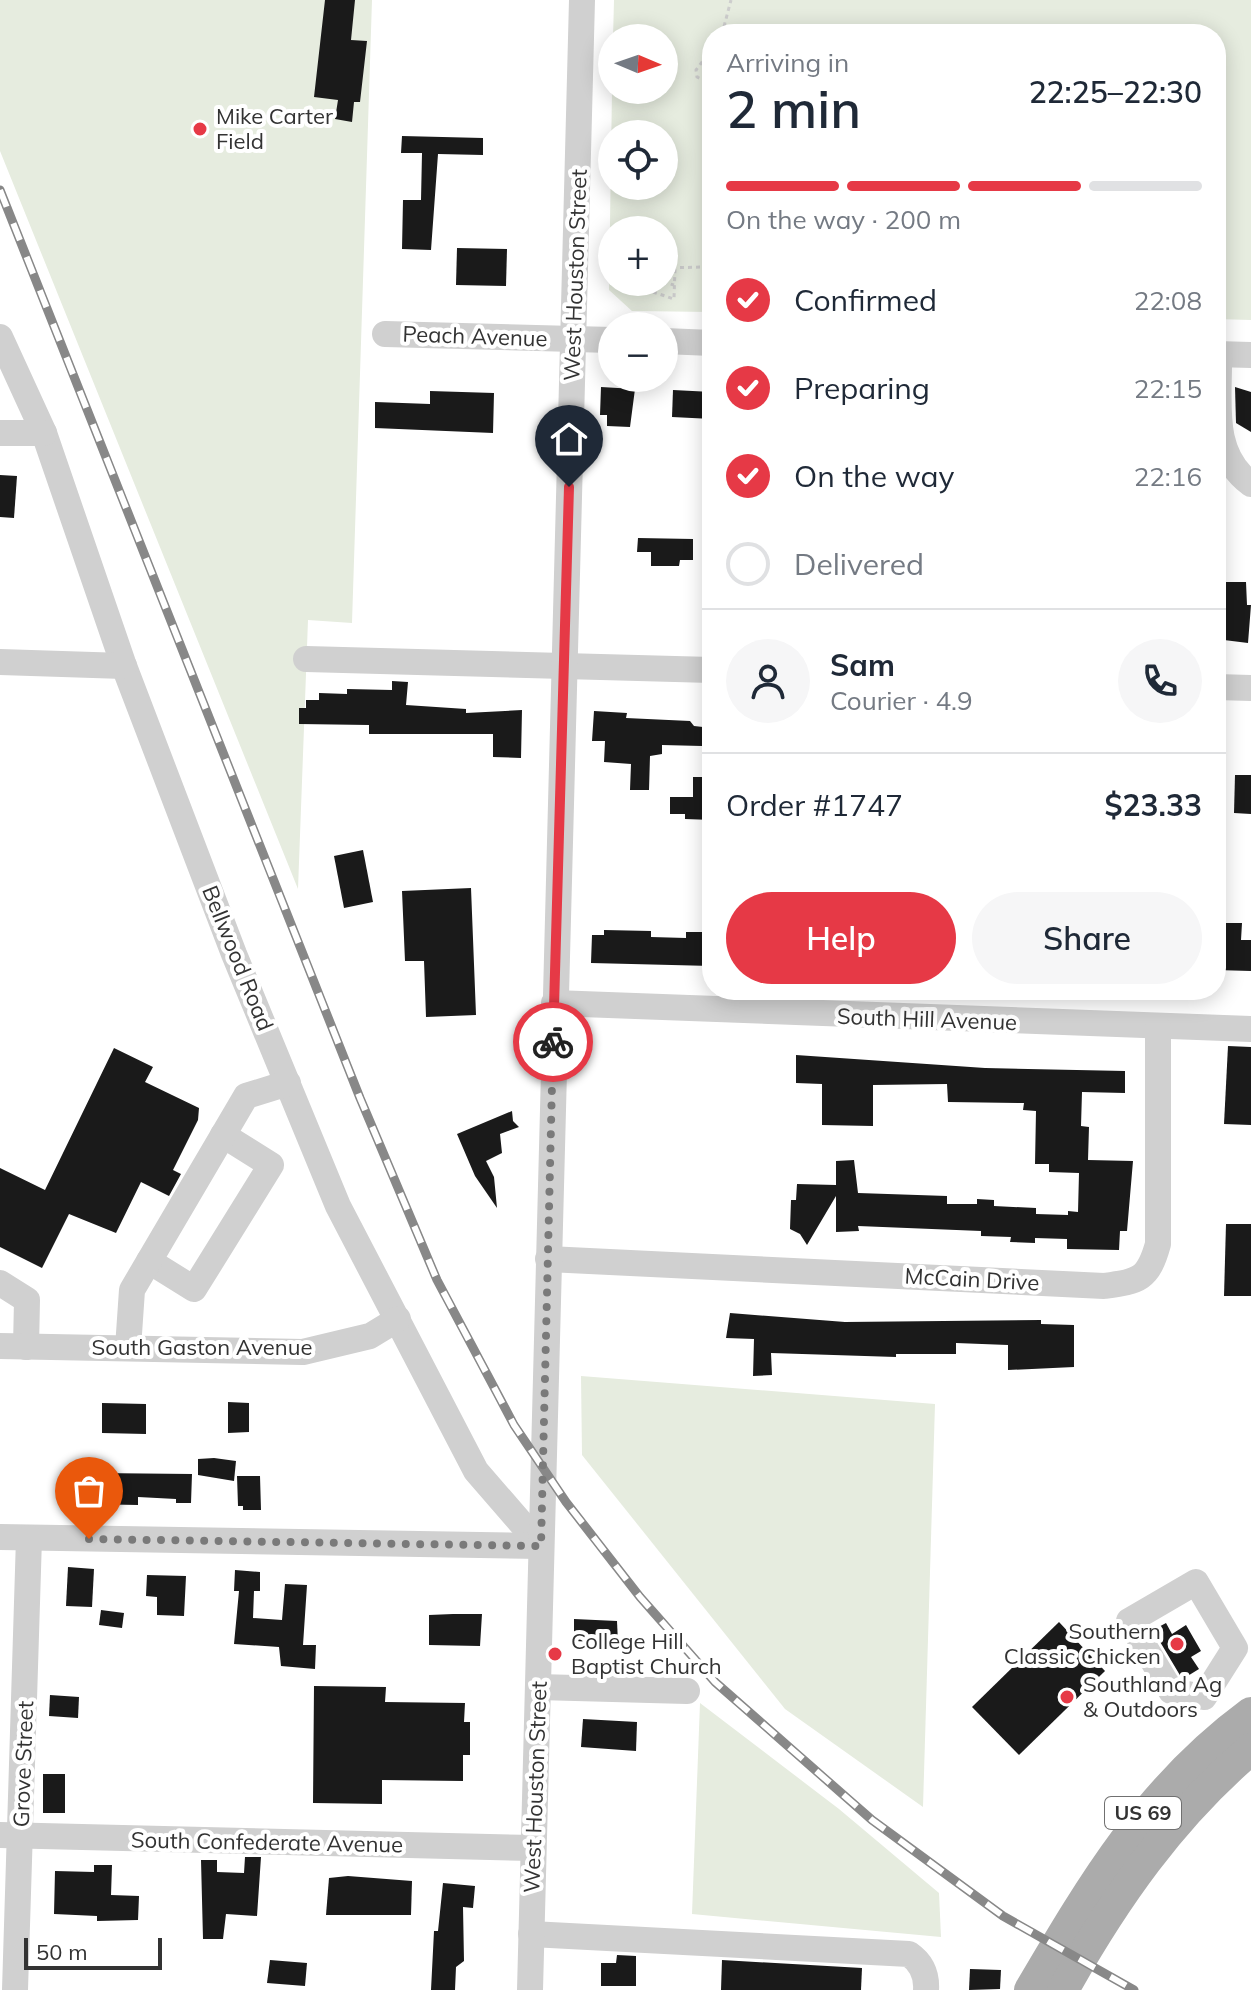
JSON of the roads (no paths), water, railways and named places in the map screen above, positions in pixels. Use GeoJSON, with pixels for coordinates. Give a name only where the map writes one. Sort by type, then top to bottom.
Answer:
{"type":"FeatureCollection","features":[{"type":"Feature","properties":{"kind":"main road","name":"US 69"},"geometry":{"type":"LineString","coordinates":[[1030,1990],[1127,1834],[1175,1778],[1251,1713]]}},
{"type":"Feature","properties":{"kind":"main road","name":"US 69"},"geometry":{"type":"LineString","coordinates":[[1063,1990],[1111,1909],[1148,1856],[1195,1801],[1251,1749]]}},
{"type":"Feature","properties":{"kind":"street","name":"West Houston Street"},"geometry":{"type":"LineString","coordinates":[[530,1990],[582,0]]}},
{"type":"Feature","properties":{"kind":"street","name":"Peach Avenue"},"geometry":{"type":"LineString","coordinates":[[385,334],[598,340]]}},
{"type":"Feature","properties":{"kind":"street","name":"Bellwood Road"},"geometry":{"type":"LineString","coordinates":[[0,337],[44,433],[124,666],[338,1206],[476,1471],[541,1546]]}},
{"type":"Feature","properties":{"kind":"street"},"geometry":{"type":"LineString","coordinates":[[678,342],[702,343]]}},
{"type":"Feature","properties":{"kind":"street"},"geometry":{"type":"LineString","coordinates":[[1226,354],[1251,355]]}},
{"type":"Feature","properties":{"kind":"street"},"geometry":{"type":"LineString","coordinates":[[0,433],[44,433]]}},
{"type":"Feature","properties":{"kind":"street"},"geometry":{"type":"LineString","coordinates":[[1226,453],[1239,475],[1251,484]]}},
{"type":"Feature","properties":{"kind":"street"},"geometry":{"type":"LineString","coordinates":[[306,659],[702,670]]}},
{"type":"Feature","properties":{"kind":"street"},"geometry":{"type":"LineString","coordinates":[[0,662],[124,666]]}},
{"type":"Feature","properties":{"kind":"street"},"geometry":{"type":"LineString","coordinates":[[1226,687],[1251,688]]}},
{"type":"Feature","properties":{"kind":"street","name":"South Hill Avenue"},"geometry":{"type":"LineString","coordinates":[[554,1003],[1158,1028],[1251,1029]]}},
{"type":"Feature","properties":{"kind":"street","name":"McCain Drive"},"geometry":{"type":"LineString","coordinates":[[548,1259],[1104,1286],[1134,1281],[1151,1270],[1158,1244],[1158,1028]]}},
{"type":"Feature","properties":{"kind":"street"},"geometry":{"type":"LineString","coordinates":[[128,1348],[132,1290],[246,1096],[288,1083]]}},
{"type":"Feature","properties":{"kind":"street"},"geometry":{"type":"LineString","coordinates":[[149,1261],[194,1289],[271,1165],[223,1135]]}},
{"type":"Feature","properties":{"kind":"street"},"geometry":{"type":"LineString","coordinates":[[0,1283],[27,1300],[26,1347]]}},
{"type":"Feature","properties":{"kind":"street","name":"South Gaston Avenue"},"geometry":{"type":"LineString","coordinates":[[0,1346],[303,1352],[370,1336],[398,1319]]}},
{"type":"Feature","properties":{"kind":"street"},"geometry":{"type":"LineString","coordinates":[[0,1537],[541,1546]]}},
{"type":"Feature","properties":{"kind":"street","name":"Grove Street"},"geometry":{"type":"LineString","coordinates":[[15,1990],[10,1835],[29,1538]]}},
{"type":"Feature","properties":{"kind":"street"},"geometry":{"type":"LineString","coordinates":[[1196,1582],[1235,1648],[1204,1697],[1171,1691],[1129,1621],[1196,1582]]}},
{"type":"Feature","properties":{"kind":"street"},"geometry":{"type":"LineString","coordinates":[[538,1687],[687,1691]]}},
{"type":"Feature","properties":{"kind":"street","name":"South Confederate Avenue"},"geometry":{"type":"LineString","coordinates":[[10,1835],[533,1848]]}},
{"type":"Feature","properties":{"kind":"street"},"geometry":{"type":"LineString","coordinates":[[531,1934],[896,1952],[909,1954],[918,1960],[926,1979],[926,1990]]}},
{"type":"Feature","properties":{"kind":"railway"},"geometry":{"type":"LineString","coordinates":[[0,190],[360,1098],[437,1280],[514,1425],[566,1502],[640,1597],[715,1682],[872,1820],[1003,1916],[1134,1990]]}},
{"type":"Feature","properties":{"kind":"place","name":"Mike Carter Field"},"geometry":{"type":"Point","coordinates":[200,129]}},
{"type":"Feature","properties":{"kind":"place","name":"Southern Classic Chicken"},"geometry":{"type":"Point","coordinates":[1177,1644]}},
{"type":"Feature","properties":{"kind":"place","name":"College Hill Baptist Church"},"geometry":{"type":"Point","coordinates":[555,1654]}},
{"type":"Feature","properties":{"kind":"place","name":"Southland Ag & Outdoors"},"geometry":{"type":"Point","coordinates":[1067,1697]}}]}
